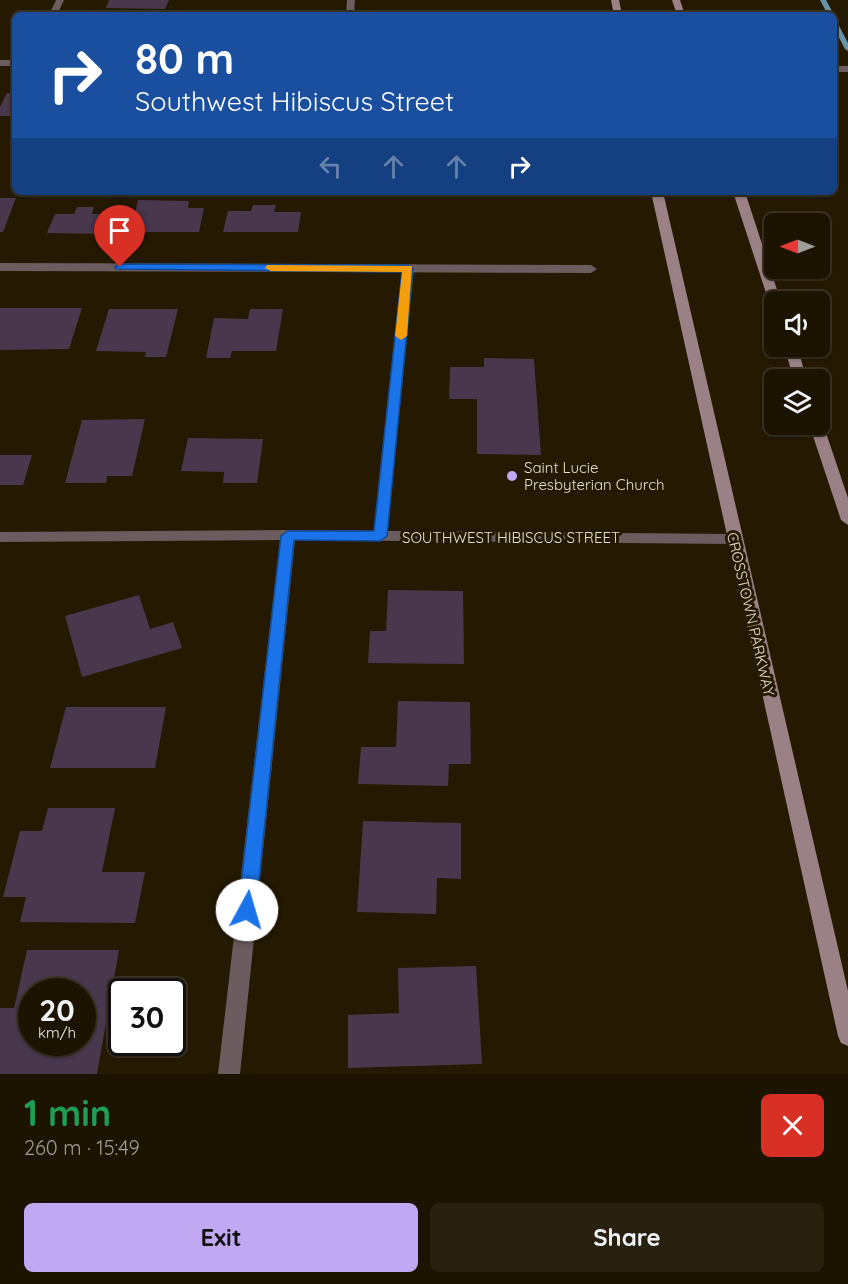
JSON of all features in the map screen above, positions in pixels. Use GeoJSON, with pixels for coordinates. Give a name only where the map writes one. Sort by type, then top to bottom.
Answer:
{"type":"FeatureCollection","features":[{"type":"Feature","properties":{"kind":"main road","name":"CROSSTOWN PARKWAY"},"geometry":{"type":"LineString","coordinates":[[658,195],[848,1036]]}},
{"type":"Feature","properties":{"kind":"main road"},"geometry":{"type":"LineString","coordinates":[[740,195],[771,291]]}},
{"type":"Feature","properties":{"kind":"main road"},"geometry":{"type":"LineString","coordinates":[[820,435],[848,520]]}},
{"type":"Feature","properties":{"kind":"street"},"geometry":{"type":"LineString","coordinates":[[0,267],[591,269]]}},
{"type":"Feature","properties":{"kind":"street"},"geometry":{"type":"LineString","coordinates":[[380,536],[408,268]]}},
{"type":"Feature","properties":{"kind":"street"},"geometry":{"type":"LineString","coordinates":[[229,1074],[288,536]]}},
{"type":"Feature","properties":{"kind":"street","name":"SOUTHWEST HIBISCUS STREET"},"geometry":{"type":"LineString","coordinates":[[0,537],[380,536],[734,539]]}},
{"type":"Feature","properties":{"kind":"building"},"geometry":{"type":"Polygon","coordinates":[[[109,0],[169,0],[165,9],[106,8],[109,0]]]}},
{"type":"Feature","properties":{"kind":"building"},"geometry":{"type":"Polygon","coordinates":[[[7,93],[12,93],[12,116],[0,116],[0,107],[7,93]]]}},
{"type":"Feature","properties":{"kind":"building"},"geometry":{"type":"Polygon","coordinates":[[[0,198],[16,198],[3,232],[0,232],[0,198]]]}},
{"type":"Feature","properties":{"kind":"building"},"geometry":{"type":"Polygon","coordinates":[[[138,200],[189,201],[188,208],[204,208],[199,232],[130,232],[138,200]]]}},
{"type":"Feature","properties":{"kind":"building"},"geometry":{"type":"Polygon","coordinates":[[[253,205],[276,205],[274,212],[301,212],[298,232],[223,232],[228,211],[251,211],[253,205]]]}},
{"type":"Feature","properties":{"kind":"building"},"geometry":{"type":"Polygon","coordinates":[[[77,207],[94,207],[92,214],[117,214],[111,234],[47,233],[55,214],[74,214],[77,207]]]}},
{"type":"Feature","properties":{"kind":"building"},"geometry":{"type":"Polygon","coordinates":[[[0,308],[82,308],[69,349],[0,350],[0,308]]]}},
{"type":"Feature","properties":{"kind":"building"},"geometry":{"type":"Polygon","coordinates":[[[109,309],[178,309],[166,357],[145,357],[146,352],[96,351],[109,309]]]}},
{"type":"Feature","properties":{"kind":"building"},"geometry":{"type":"Polygon","coordinates":[[[250,309],[283,309],[276,351],[232,351],[230,358],[206,358],[214,318],[248,319],[250,309]]]}},
{"type":"Feature","properties":{"kind":"building"},"geometry":{"type":"Polygon","coordinates":[[[484,358],[534,359],[541,455],[477,454],[477,399],[449,399],[450,367],[484,367],[484,358]]]}},
{"type":"Feature","properties":{"kind":"building"},"geometry":{"type":"Polygon","coordinates":[[[145,419],[132,476],[107,476],[106,483],[65,483],[82,420],[145,419]]]}},
{"type":"Feature","properties":{"kind":"building"},"geometry":{"type":"Polygon","coordinates":[[[188,438],[263,439],[257,483],[223,483],[224,472],[181,471],[188,438]]]}},
{"type":"Feature","properties":{"kind":"building"},"geometry":{"type":"Polygon","coordinates":[[[0,455],[32,455],[23,485],[0,485],[0,455]]]}},
{"type":"Feature","properties":{"kind":"building"},"geometry":{"type":"Polygon","coordinates":[[[388,590],[463,591],[464,664],[368,663],[370,631],[386,631],[388,590]]]}},
{"type":"Feature","properties":{"kind":"building"},"geometry":{"type":"Polygon","coordinates":[[[139,595],[150,629],[173,622],[182,648],[82,677],[65,616],[139,595]]]}},
{"type":"Feature","properties":{"kind":"building"},"geometry":{"type":"Polygon","coordinates":[[[398,701],[470,702],[471,764],[449,764],[448,786],[358,784],[361,747],[396,747],[398,701]]]}},
{"type":"Feature","properties":{"kind":"building"},"geometry":{"type":"Polygon","coordinates":[[[66,707],[166,707],[155,768],[50,768],[66,707]]]}},
{"type":"Feature","properties":{"kind":"building"},"geometry":{"type":"Polygon","coordinates":[[[48,808],[115,808],[102,872],[145,872],[135,923],[20,922],[26,897],[3,897],[20,831],[42,831],[48,808]]]}},
{"type":"Feature","properties":{"kind":"building"},"geometry":{"type":"Polygon","coordinates":[[[363,821],[461,823],[461,879],[437,878],[436,914],[357,912],[363,821]]]}},
{"type":"Feature","properties":{"kind":"building"},"geometry":{"type":"Polygon","coordinates":[[[27,950],[119,950],[114,978],[108,978],[108,1012],[97,1074],[0,1074],[0,1008],[14,1008],[18,990],[18,1056],[96,1056],[96,978],[21,978],[27,950]]]}},
{"type":"Feature","properties":{"kind":"building"},"geometry":{"type":"Polygon","coordinates":[[[476,966],[482,1064],[348,1068],[348,1015],[399,1013],[398,968],[476,966]]]}},
{"type":"Feature","properties":{"kind":"waterway"},"geometry":{"type":"LineString","coordinates":[[823,0],[829,12]]}},
{"type":"Feature","properties":{"kind":"waterway"},"geometry":{"type":"LineString","coordinates":[[837,28],[848,49]]}},
{"type":"Feature","properties":{"kind":"slow traffic"},"geometry":{"type":"LineString","coordinates":[[271,268],[408,268],[401,336]]}},
{"type":"Feature","properties":{"kind":"place","name":"Saint Lucie Presbyterian Church"},"geometry":{"type":"Point","coordinates":[512,476]}},
{"type":"Feature","properties":{"kind":"route"},"geometry":{"type":"LineString","coordinates":[[120,267],[408,268],[380,536],[288,536],[247,910]]}}]}
